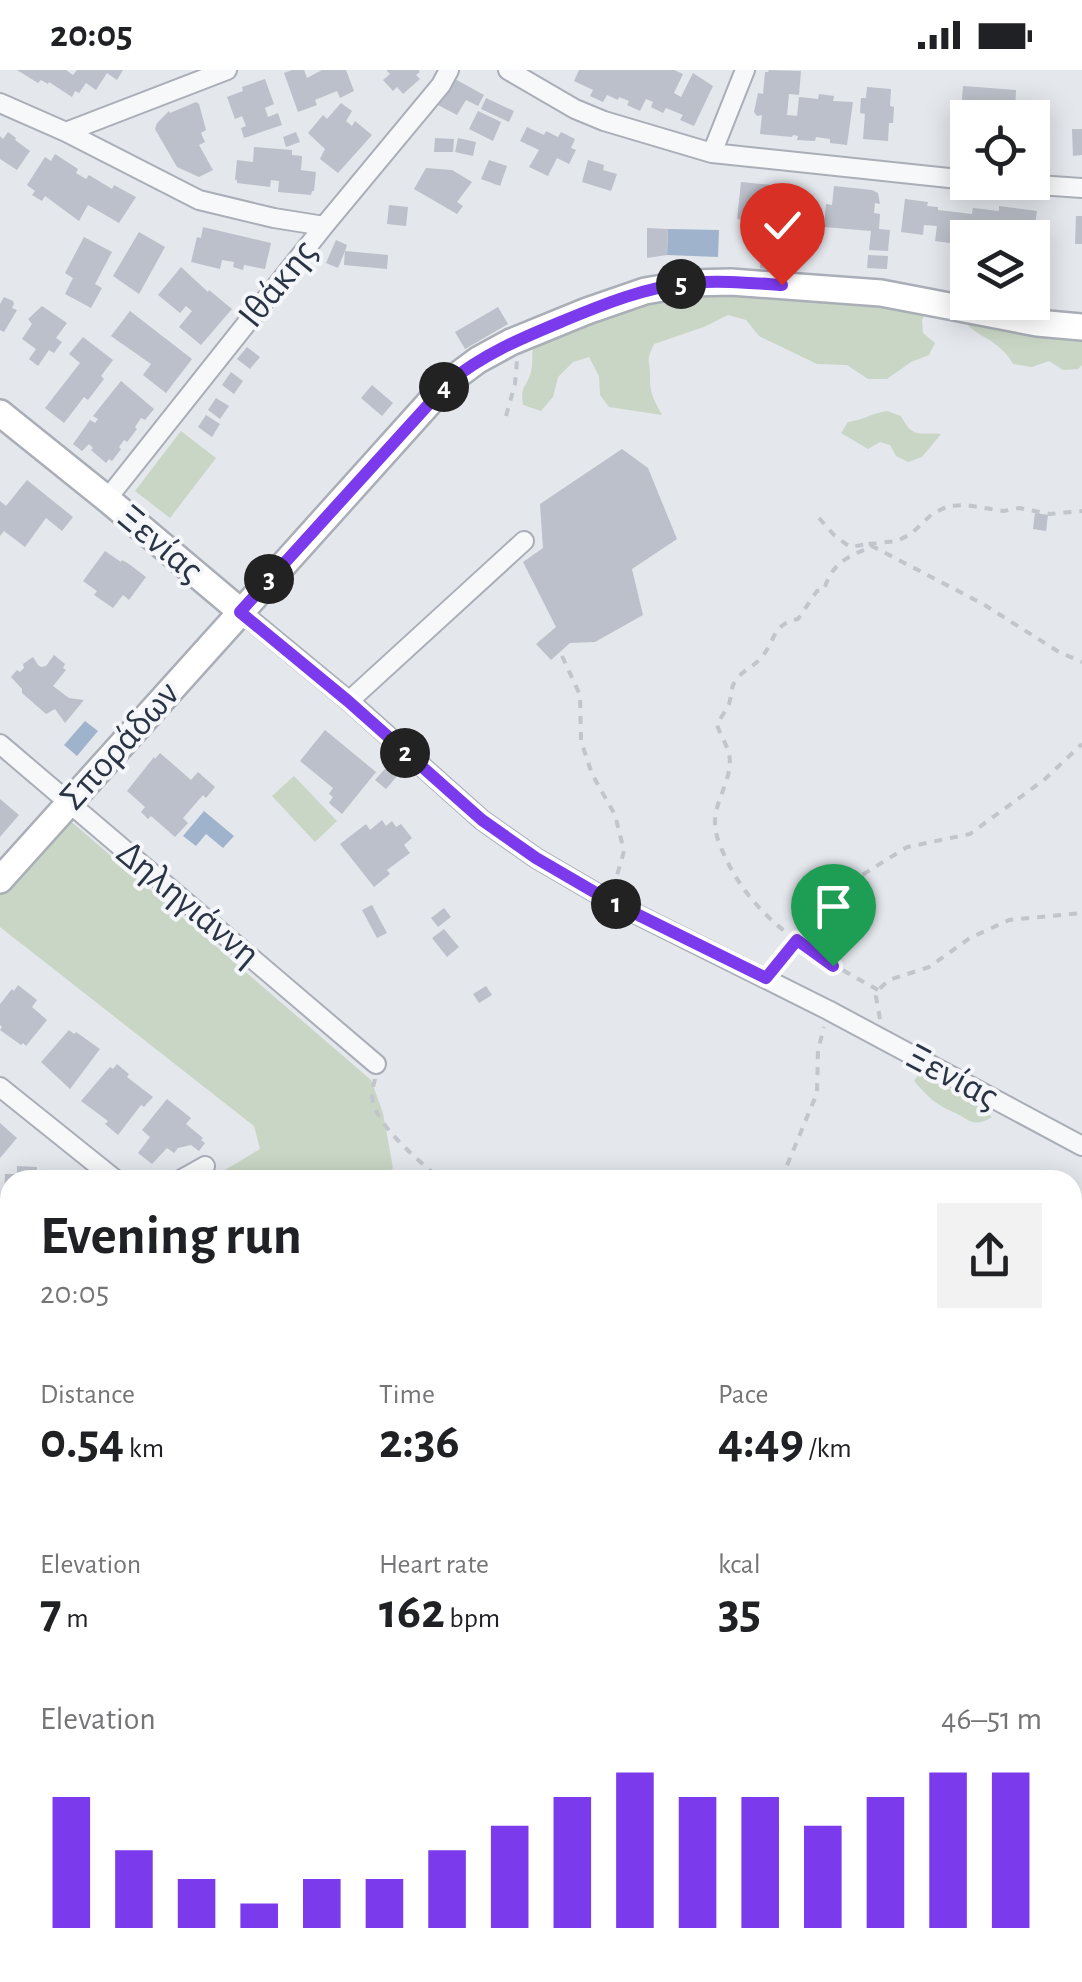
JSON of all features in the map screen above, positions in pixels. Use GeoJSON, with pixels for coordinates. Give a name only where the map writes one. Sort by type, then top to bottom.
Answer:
{"type":"FeatureCollection","features":[{"type":"Feature","properties":{"kind":"street"},"geometry":{"type":"LineString","coordinates":[[66,132],[226,70]]}},
{"type":"Feature","properties":{"kind":"street","name":"Ιθάκης"},"geometry":{"type":"LineString","coordinates":[[107,499],[441,85],[449,70]]}},
{"type":"Feature","properties":{"kind":"street"},"geometry":{"type":"LineString","coordinates":[[508,70],[575,109],[604,121],[712,153],[950,178]]}},
{"type":"Feature","properties":{"kind":"street"},"geometry":{"type":"LineString","coordinates":[[712,153],[744,70]]}},
{"type":"Feature","properties":{"kind":"street"},"geometry":{"type":"LineString","coordinates":[[0,104],[66,132],[199,200],[324,226]]}},
{"type":"Feature","properties":{"kind":"street"},"geometry":{"type":"LineString","coordinates":[[1050,186],[1082,188]]}},
{"type":"Feature","properties":{"kind":"street","name":"Σποράδων"},"geometry":{"type":"LineString","coordinates":[[0,880],[448,383],[511,342],[632,295],[692,282],[881,294],[1037,323],[1082,327]]}},
{"type":"Feature","properties":{"kind":"street","name":"Ξενίας"},"geometry":{"type":"LineString","coordinates":[[0,413],[348,701],[482,820],[536,858],[608,900],[828,1010],[1082,1146]]}},
{"type":"Feature","properties":{"kind":"street"},"geometry":{"type":"LineString","coordinates":[[348,701],[524,541]]}},
{"type":"Feature","properties":{"kind":"street","name":"Δηληγιάννη"},"geometry":{"type":"LineString","coordinates":[[0,744],[376,1064]]}},
{"type":"Feature","properties":{"kind":"street"},"geometry":{"type":"LineString","coordinates":[[0,1087],[104,1170]]}},
{"type":"Feature","properties":{"kind":"street"},"geometry":{"type":"LineString","coordinates":[[198,1170],[205,1166]]}},
{"type":"Feature","properties":{"kind":"path"},"geometry":{"type":"LineString","coordinates":[[506,416],[517,361],[511,342]]}},
{"type":"Feature","properties":{"kind":"path"},"geometry":{"type":"LineString","coordinates":[[819,518],[850,548],[897,542],[948,506],[1004,511],[1020,508],[1050,514],[1082,511]]}},
{"type":"Feature","properties":{"kind":"path"},"geometry":{"type":"LineString","coordinates":[[868,544],[1082,662]]}},
{"type":"Feature","properties":{"kind":"path"},"geometry":{"type":"LineString","coordinates":[[868,544],[828,574],[824,590],[817,591],[798,619],[786,622],[773,635],[757,663],[737,677],[729,704],[716,726],[729,754],[726,783],[719,794],[714,823],[719,844],[749,898],[771,921],[833,966],[878,990]]}},
{"type":"Feature","properties":{"kind":"path"},"geometry":{"type":"LineString","coordinates":[[562,656],[580,695],[580,740],[592,774],[615,814],[624,851],[608,900]]}},
{"type":"Feature","properties":{"kind":"path"},"geometry":{"type":"LineString","coordinates":[[766,978],[838,890],[907,847],[970,834],[1045,779],[1082,744]]}},
{"type":"Feature","properties":{"kind":"path"},"geometry":{"type":"LineString","coordinates":[[880,1038],[882,1027],[876,996],[889,980],[929,968],[970,938],[1009,920],[1082,914]]}},
{"type":"Feature","properties":{"kind":"path"},"geometry":{"type":"LineString","coordinates":[[785,1170],[817,1094],[818,1050],[828,1010]]}},
{"type":"Feature","properties":{"kind":"path"},"geometry":{"type":"LineString","coordinates":[[376,1064],[371,1094],[376,1112],[430,1170]]}},
{"type":"Feature","properties":{"kind":"green space"},"geometry":{"type":"Polygon","coordinates":[[[721,289],[928,309],[922,320],[923,333],[935,343],[929,355],[887,379],[868,379],[847,365],[817,364],[759,336],[746,320],[728,315],[654,344],[649,358],[651,387],[662,415],[609,407],[600,395],[599,376],[589,357],[573,362],[558,377],[553,397],[541,411],[523,405],[536,338],[608,310],[721,289]]]}},
{"type":"Feature","properties":{"kind":"green space"},"geometry":{"type":"Polygon","coordinates":[[[966,323],[1082,335],[1082,365],[1063,370],[1049,361],[1032,367],[1013,364],[998,346],[966,323]]]}},
{"type":"Feature","properties":{"kind":"green space"},"geometry":{"type":"Polygon","coordinates":[[[887,411],[901,416],[913,431],[941,434],[922,457],[908,462],[896,456],[890,445],[880,442],[868,449],[841,433],[848,422],[887,411]]]}},
{"type":"Feature","properties":{"kind":"green space"},"geometry":{"type":"Polygon","coordinates":[[[181,431],[216,458],[170,518],[135,491],[181,431]]]}},
{"type":"Feature","properties":{"kind":"green space"},"geometry":{"type":"Polygon","coordinates":[[[294,776],[337,821],[315,842],[272,796],[294,776]]]}},
{"type":"Feature","properties":{"kind":"green space"},"geometry":{"type":"Polygon","coordinates":[[[67,818],[371,1080],[383,1113],[393,1168],[225,1170],[260,1149],[254,1126],[0,927],[0,894],[67,818]]]}},
{"type":"Feature","properties":{"kind":"green space"},"geometry":{"type":"Polygon","coordinates":[[[919,1074],[965,1097],[992,1117],[975,1123],[941,1106],[914,1081],[919,1074]]]}},
{"type":"Feature","properties":{"kind":"water"},"geometry":{"type":"Polygon","coordinates":[[[668,229],[719,230],[718,257],[667,255],[668,229]]]}},
{"type":"Feature","properties":{"kind":"water"},"geometry":{"type":"Polygon","coordinates":[[[85,721],[98,731],[77,756],[64,745],[85,721]]]}},
{"type":"Feature","properties":{"kind":"water"},"geometry":{"type":"Polygon","coordinates":[[[204,811],[234,836],[223,848],[206,834],[196,846],[183,836],[204,811]]]}},
{"type":"Feature","properties":{"kind":"building"},"geometry":{"type":"Polygon","coordinates":[[[17,70],[66,70],[73,75],[77,70],[123,70],[117,80],[107,73],[96,90],[86,83],[72,97],[49,82],[38,83],[17,70]]]}},
{"type":"Feature","properties":{"kind":"building"},"geometry":{"type":"Polygon","coordinates":[[[304,70],[307,78],[322,70],[346,70],[354,91],[340,98],[337,91],[298,112],[284,73],[304,70]]]}},
{"type":"Feature","properties":{"kind":"building"},"geometry":{"type":"Polygon","coordinates":[[[386,70],[418,70],[416,75],[420,79],[403,94],[397,87],[393,91],[383,80],[390,74],[386,70]]]}},
{"type":"Feature","properties":{"kind":"building"},"geometry":{"type":"Polygon","coordinates":[[[579,70],[674,70],[683,74],[674,93],[681,97],[693,73],[713,86],[694,126],[680,120],[683,115],[651,107],[653,102],[646,99],[640,111],[619,97],[618,100],[607,95],[603,102],[590,96],[593,90],[574,81],[579,70]]]}},
{"type":"Feature","properties":{"kind":"building"},"geometry":{"type":"Polygon","coordinates":[[[801,71],[799,95],[789,94],[787,115],[797,116],[799,97],[818,99],[819,94],[834,96],[833,101],[853,102],[847,145],[816,137],[815,141],[797,140],[798,136],[793,135],[760,134],[762,115],[754,112],[758,93],[763,94],[765,72],[801,71]]]}},
{"type":"Feature","properties":{"kind":"building"},"geometry":{"type":"Polygon","coordinates":[[[265,79],[274,104],[265,108],[268,117],[278,113],[282,125],[244,138],[241,128],[246,126],[242,116],[235,119],[227,97],[265,79]]]}},
{"type":"Feature","properties":{"kind":"building"},"geometry":{"type":"Polygon","coordinates":[[[455,79],[484,95],[478,106],[466,100],[457,115],[438,105],[455,79]]]}},
{"type":"Feature","properties":{"kind":"building"},"geometry":{"type":"Polygon","coordinates":[[[963,86],[1016,90],[1016,100],[962,100],[963,86]]]}},
{"type":"Feature","properties":{"kind":"building"},"geometry":{"type":"Polygon","coordinates":[[[867,87],[891,89],[890,106],[894,107],[888,141],[863,139],[865,114],[860,113],[861,98],[866,98],[867,87]]]}},
{"type":"Feature","properties":{"kind":"building"},"geometry":{"type":"Polygon","coordinates":[[[486,98],[514,111],[509,122],[481,109],[486,98]]]}},
{"type":"Feature","properties":{"kind":"building"},"geometry":{"type":"Polygon","coordinates":[[[196,102],[206,130],[201,133],[205,142],[199,145],[213,170],[199,177],[177,167],[155,129],[169,111],[196,102]]]}},
{"type":"Feature","properties":{"kind":"building"},"geometry":{"type":"Polygon","coordinates":[[[341,103],[352,111],[346,121],[352,126],[355,121],[372,135],[338,173],[320,159],[325,149],[308,133],[323,115],[327,119],[341,103]]]}},
{"type":"Feature","properties":{"kind":"building"},"geometry":{"type":"Polygon","coordinates":[[[478,111],[501,122],[493,141],[469,129],[478,111]]]}},
{"type":"Feature","properties":{"kind":"building"},"geometry":{"type":"Polygon","coordinates":[[[527,127],[544,135],[546,131],[558,137],[561,132],[575,139],[571,148],[576,150],[569,164],[557,158],[548,176],[529,167],[539,150],[520,141],[527,127]]]}},
{"type":"Feature","properties":{"kind":"building"},"geometry":{"type":"Polygon","coordinates":[[[1072,129],[1082,129],[1082,155],[1073,156],[1072,129]]]}},
{"type":"Feature","properties":{"kind":"building"},"geometry":{"type":"Polygon","coordinates":[[[8,132],[30,151],[17,170],[0,159],[0,136],[3,139],[8,132]]]}},
{"type":"Feature","properties":{"kind":"building"},"geometry":{"type":"Polygon","coordinates":[[[296,132],[300,142],[286,147],[283,137],[296,132]]]}},
{"type":"Feature","properties":{"kind":"building"},"geometry":{"type":"Polygon","coordinates":[[[435,138],[454,139],[453,152],[434,152],[435,138]]]}},
{"type":"Feature","properties":{"kind":"building"},"geometry":{"type":"Polygon","coordinates":[[[458,138],[476,142],[473,156],[455,152],[458,138]]]}},
{"type":"Feature","properties":{"kind":"building"},"geometry":{"type":"Polygon","coordinates":[[[254,147],[292,150],[292,155],[302,156],[301,170],[316,172],[311,195],[278,192],[279,181],[271,180],[270,187],[237,183],[237,160],[253,162],[254,147]]]}},
{"type":"Feature","properties":{"kind":"building"},"geometry":{"type":"Polygon","coordinates":[[[55,154],[86,179],[89,175],[136,197],[119,223],[88,205],[79,221],[45,196],[42,201],[32,195],[35,191],[27,185],[45,157],[51,161],[55,154]]]}},
{"type":"Feature","properties":{"kind":"building"},"geometry":{"type":"Polygon","coordinates":[[[489,160],[507,166],[500,186],[481,179],[489,160]]]}},
{"type":"Feature","properties":{"kind":"building"},"geometry":{"type":"Polygon","coordinates":[[[588,160],[617,174],[611,191],[582,182],[588,160]]]}},
{"type":"Feature","properties":{"kind":"building"},"geometry":{"type":"Polygon","coordinates":[[[426,168],[452,170],[472,182],[457,202],[463,206],[457,214],[414,189],[426,168]]]}},
{"type":"Feature","properties":{"kind":"building"},"geometry":{"type":"Polygon","coordinates":[[[741,182],[782,186],[781,197],[794,198],[798,204],[796,223],[792,222],[792,226],[737,219],[741,182]]]}},
{"type":"Feature","properties":{"kind":"building"},"geometry":{"type":"Polygon","coordinates":[[[834,186],[878,193],[880,204],[875,203],[874,213],[880,214],[879,229],[890,230],[888,251],[869,250],[871,231],[824,227],[826,204],[832,205],[834,186]]]}},
{"type":"Feature","properties":{"kind":"building"},"geometry":{"type":"Polygon","coordinates":[[[905,199],[928,202],[927,206],[938,210],[972,214],[973,208],[999,211],[999,206],[1037,211],[1036,220],[950,220],[950,243],[935,241],[937,226],[924,225],[923,235],[901,232],[905,199]]]}},
{"type":"Feature","properties":{"kind":"building"},"geometry":{"type":"Polygon","coordinates":[[[389,205],[408,207],[406,226],[387,224],[389,205]]]}},
{"type":"Feature","properties":{"kind":"building"},"geometry":{"type":"Polygon","coordinates":[[[1076,216],[1082,216],[1082,244],[1075,244],[1076,216]]]}},
{"type":"Feature","properties":{"kind":"building"},"geometry":{"type":"Polygon","coordinates":[[[203,227],[271,243],[265,269],[244,265],[243,270],[233,267],[234,262],[222,260],[220,269],[191,262],[203,227]]]}},
{"type":"Feature","properties":{"kind":"building"},"geometry":{"type":"Polygon","coordinates":[[[647,228],[668,229],[667,255],[647,258],[647,228]]]}},
{"type":"Feature","properties":{"kind":"building"},"geometry":{"type":"Polygon","coordinates":[[[139,232],[165,247],[139,294],[113,276],[139,232]]]}},
{"type":"Feature","properties":{"kind":"building"},"geometry":{"type":"Polygon","coordinates":[[[84,237],[112,252],[95,284],[102,288],[91,308],[65,294],[73,278],[65,273],[84,237]]]}},
{"type":"Feature","properties":{"kind":"building"},"geometry":{"type":"Polygon","coordinates":[[[336,240],[347,245],[338,268],[326,263],[336,240]]]}},
{"type":"Feature","properties":{"kind":"building"},"geometry":{"type":"Polygon","coordinates":[[[762,246],[775,249],[773,270],[760,268],[762,246]]]}},
{"type":"Feature","properties":{"kind":"building"},"geometry":{"type":"Polygon","coordinates":[[[345,251],[388,255],[387,269],[344,265],[345,251]]]}},
{"type":"Feature","properties":{"kind":"building"},"geometry":{"type":"Polygon","coordinates":[[[868,255],[888,256],[887,269],[867,268],[868,255]]]}},
{"type":"Feature","properties":{"kind":"building"},"geometry":{"type":"Polygon","coordinates":[[[181,267],[232,309],[201,345],[179,327],[192,311],[186,306],[180,313],[158,295],[181,267]]]}},
{"type":"Feature","properties":{"kind":"building"},"geometry":{"type":"Polygon","coordinates":[[[4,297],[13,301],[12,308],[17,310],[4,332],[0,330],[0,304],[4,297]]]}},
{"type":"Feature","properties":{"kind":"building"},"geometry":{"type":"Polygon","coordinates":[[[42,306],[67,323],[56,338],[62,342],[54,353],[49,350],[38,366],[29,359],[36,349],[22,339],[32,324],[28,319],[42,306]]]}},
{"type":"Feature","properties":{"kind":"building"},"geometry":{"type":"Polygon","coordinates":[[[498,307],[508,324],[465,349],[455,332],[498,307]]]}},
{"type":"Feature","properties":{"kind":"building"},"geometry":{"type":"Polygon","coordinates":[[[130,311],[192,359],[166,393],[143,375],[151,364],[111,336],[130,311]]]}},
{"type":"Feature","properties":{"kind":"building"},"geometry":{"type":"Polygon","coordinates":[[[83,337],[113,360],[88,400],[84,397],[64,423],[45,408],[80,363],[69,354],[83,337]]]}},
{"type":"Feature","properties":{"kind":"building"},"geometry":{"type":"Polygon","coordinates":[[[247,347],[260,357],[250,369],[237,359],[247,347]]]}},
{"type":"Feature","properties":{"kind":"building"},"geometry":{"type":"Polygon","coordinates":[[[231,372],[243,381],[234,394],[222,385],[231,372]]]}},
{"type":"Feature","properties":{"kind":"building"},"geometry":{"type":"Polygon","coordinates":[[[121,381],[154,409],[145,420],[141,418],[127,442],[124,440],[112,461],[106,463],[89,444],[82,451],[73,444],[90,420],[95,423],[98,419],[93,416],[121,381]]]}},
{"type":"Feature","properties":{"kind":"building"},"geometry":{"type":"Polygon","coordinates":[[[372,385],[393,403],[382,416],[361,398],[372,385]]]}},
{"type":"Feature","properties":{"kind":"building"},"geometry":{"type":"Polygon","coordinates":[[[216,398],[229,406],[220,419],[208,410],[216,398]]]}},
{"type":"Feature","properties":{"kind":"building"},"geometry":{"type":"Polygon","coordinates":[[[206,415],[220,424],[212,437],[198,427],[206,415]]]}},
{"type":"Feature","properties":{"kind":"building"},"geometry":{"type":"Polygon","coordinates":[[[622,449],[648,468],[677,539],[632,569],[643,615],[595,642],[570,643],[551,660],[536,644],[556,627],[523,562],[543,548],[540,504],[622,449]]]}},
{"type":"Feature","properties":{"kind":"building"},"geometry":{"type":"Polygon","coordinates":[[[27,480],[73,517],[62,531],[46,518],[25,547],[4,531],[0,536],[0,501],[6,506],[27,480]]]}},
{"type":"Feature","properties":{"kind":"building"},"geometry":{"type":"Polygon","coordinates":[[[1035,513],[1048,515],[1046,531],[1033,529],[1035,513]]]}},
{"type":"Feature","properties":{"kind":"building"},"geometry":{"type":"Polygon","coordinates":[[[105,551],[146,577],[129,600],[123,595],[113,608],[94,595],[97,591],[83,581],[105,551]]]}},
{"type":"Feature","properties":{"kind":"building"},"geometry":{"type":"Polygon","coordinates":[[[54,655],[66,670],[53,686],[69,698],[84,700],[65,723],[55,709],[46,714],[22,693],[11,677],[33,657],[41,667],[54,655]]]}},
{"type":"Feature","properties":{"kind":"building"},"geometry":{"type":"Polygon","coordinates":[[[325,730],[376,772],[342,814],[329,803],[333,788],[300,761],[325,730]]]}},
{"type":"Feature","properties":{"kind":"building"},"geometry":{"type":"Polygon","coordinates":[[[160,753],[191,780],[198,772],[215,787],[183,818],[188,823],[175,837],[151,816],[148,819],[141,812],[145,807],[127,791],[160,753]]]}},
{"type":"Feature","properties":{"kind":"building"},"geometry":{"type":"Polygon","coordinates":[[[393,760],[403,769],[386,789],[375,780],[393,760]]]}},
{"type":"Feature","properties":{"kind":"building"},"geometry":{"type":"Polygon","coordinates":[[[0,799],[19,815],[0,837],[0,799]]]}},
{"type":"Feature","properties":{"kind":"building"},"geometry":{"type":"Polygon","coordinates":[[[382,820],[386,826],[392,821],[396,827],[401,824],[412,838],[404,845],[410,853],[387,870],[390,874],[374,887],[340,844],[366,824],[370,830],[382,820]]]}},
{"type":"Feature","properties":{"kind":"building"},"geometry":{"type":"Polygon","coordinates":[[[372,905],[387,933],[377,938],[362,910],[372,905]]]}},
{"type":"Feature","properties":{"kind":"building"},"geometry":{"type":"Polygon","coordinates":[[[444,908],[451,917],[438,927],[431,918],[444,908]]]}},
{"type":"Feature","properties":{"kind":"building"},"geometry":{"type":"Polygon","coordinates":[[[444,929],[459,947],[447,957],[432,938],[444,929]]]}},
{"type":"Feature","properties":{"kind":"building"},"geometry":{"type":"Polygon","coordinates":[[[18,985],[37,1000],[32,1007],[47,1020],[26,1046],[0,1030],[0,1004],[18,985]]]}},
{"type":"Feature","properties":{"kind":"building"},"geometry":{"type":"Polygon","coordinates":[[[486,986],[492,995],[479,1003],[473,994],[486,986]]]}},
{"type":"Feature","properties":{"kind":"building"},"geometry":{"type":"Polygon","coordinates":[[[69,1030],[100,1049],[70,1089],[41,1062],[69,1030]]]}},
{"type":"Feature","properties":{"kind":"building"},"geometry":{"type":"Polygon","coordinates":[[[117,1064],[153,1097],[144,1107],[141,1105],[118,1135],[105,1124],[108,1121],[81,1101],[117,1064]]]}},
{"type":"Feature","properties":{"kind":"building"},"geometry":{"type":"Polygon","coordinates":[[[167,1099],[191,1118],[186,1124],[205,1143],[199,1151],[191,1145],[174,1153],[167,1148],[152,1164],[138,1153],[150,1137],[142,1130],[167,1099]]]}},
{"type":"Feature","properties":{"kind":"building"},"geometry":{"type":"Polygon","coordinates":[[[0,1123],[17,1138],[0,1158],[0,1123]]]}},
{"type":"Feature","properties":{"kind":"building"},"geometry":{"type":"Polygon","coordinates":[[[17,1166],[37,1167],[37,1170],[17,1170],[17,1166]]]}},
{"type":"Feature","properties":{"kind":"route"},"geometry":{"type":"LineString","coordinates":[[782,285],[692,282],[645,291],[511,342],[478,360],[448,383],[397,437],[240,612],[482,820],[536,858],[608,900],[766,978],[797,940],[833,966]]}}]}
